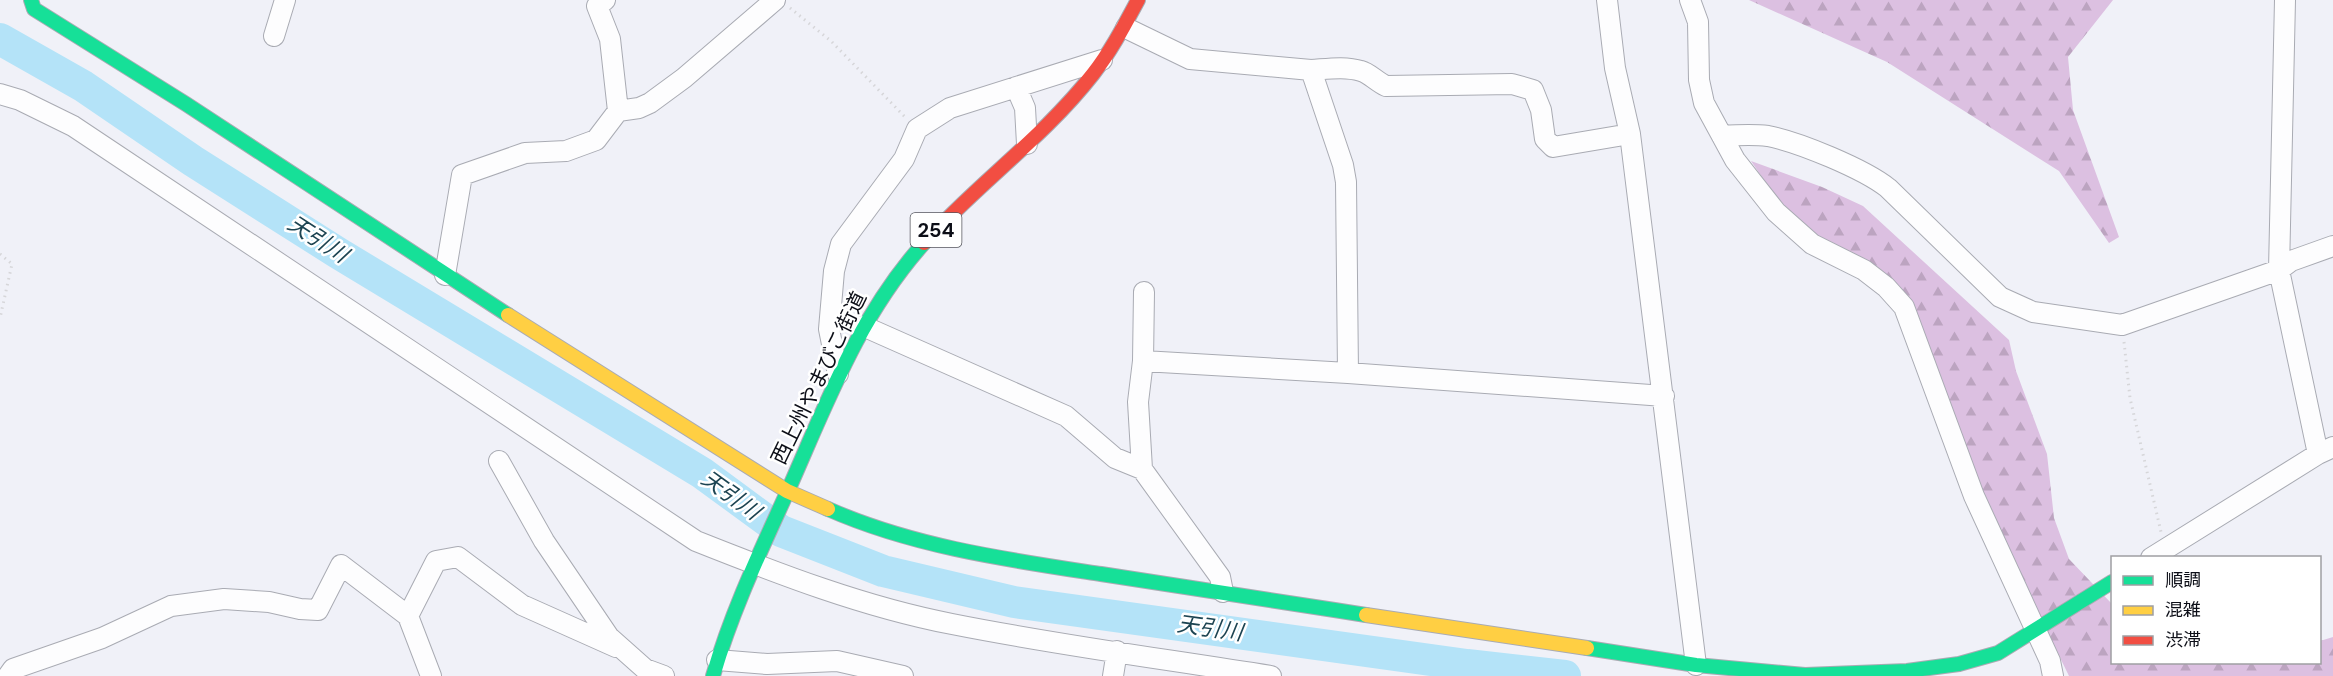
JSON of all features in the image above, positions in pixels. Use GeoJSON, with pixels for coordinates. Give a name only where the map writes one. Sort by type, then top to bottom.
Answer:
{"type":"FeatureCollection","features":[{"type":"Feature","properties":{"kind":"main road"},"geometry":{"type":"LineString","coordinates":[[32,0],[34,9],[786,494],[848,518],[938,546],[1014,561],[1696,665],[1805,675],[1906,671],[1959,664],[1998,653],[2036,632],[2111,583]]}},
{"type":"Feature","properties":{"kind":"main road","name":"西上州やまびこ街道"},"geometry":{"type":"LineString","coordinates":[[715,668],[757,559],[838,377],[863,326],[884,291],[935,231],[1027,144],[1106,59],[1126,28],[1138,0]]}},
{"type":"Feature","properties":{"kind":"street"},"geometry":{"type":"LineString","coordinates":[[274,36],[285,0]]}},
{"type":"Feature","properties":{"kind":"street"},"geometry":{"type":"LineString","coordinates":[[618,111],[639,108],[650,103],[684,78],[775,0]]}},
{"type":"Feature","properties":{"kind":"street"},"geometry":{"type":"LineString","coordinates":[[1607,0],[1615,68],[1630,134],[1696,665]]}},
{"type":"Feature","properties":{"kind":"street"},"geometry":{"type":"LineString","coordinates":[[1690,0],[1698,22],[1699,80],[1704,103],[1735,160],[1776,212],[1812,244],[1864,270],[1887,287],[1904,307],[1974,496],[2051,669]]}},
{"type":"Feature","properties":{"kind":"street"},"geometry":{"type":"LineString","coordinates":[[2158,553],[2326,450],[2279,270],[2285,0]]}},
{"type":"Feature","properties":{"kind":"street"},"geometry":{"type":"LineString","coordinates":[[445,274],[462,175],[525,153],[566,151],[596,140],[618,111],[610,39],[597,2]]}},
{"type":"Feature","properties":{"kind":"street"},"geometry":{"type":"LineString","coordinates":[[1126,28],[1190,59],[1311,70],[1341,68],[1363,71],[1375,82],[1386,86],[1512,84],[1533,90],[1541,110],[1545,139],[1554,147],[1630,134]]}},
{"type":"Feature","properties":{"kind":"street"},"geometry":{"type":"LineString","coordinates":[[838,377],[829,329],[834,271],[841,244],[903,159],[917,129],[950,108],[1106,59]]}},
{"type":"Feature","properties":{"kind":"street"},"geometry":{"type":"LineString","coordinates":[[1311,70],[1343,165],[1346,182],[1348,373]]}},
{"type":"Feature","properties":{"kind":"street"},"geometry":{"type":"LineString","coordinates":[[1017,87],[1025,108],[1027,144]]}},
{"type":"Feature","properties":{"kind":"street"},"geometry":{"type":"LineString","coordinates":[[0,94],[20,100],[73,126],[696,541],[757,559],[860,600],[951,624],[1271,676]]}},
{"type":"Feature","properties":{"kind":"street"},"geometry":{"type":"LineString","coordinates":[[1722,136],[1745,134],[1769,136],[1790,142],[1872,176],[1888,188],[2000,297],[2033,312],[2122,324],[2279,270],[2290,261],[2333,246]]}},
{"type":"Feature","properties":{"kind":"street"},"geometry":{"type":"LineString","coordinates":[[1142,469],[1138,402],[1143,361],[1144,292]]}},
{"type":"Feature","properties":{"kind":"street"},"geometry":{"type":"LineString","coordinates":[[863,326],[1066,416],[1115,458],[1142,469],[1220,577],[1223,592]]}},
{"type":"Feature","properties":{"kind":"street"},"geometry":{"type":"LineString","coordinates":[[1143,361],[1664,396]]}},
{"type":"Feature","properties":{"kind":"street"},"geometry":{"type":"LineString","coordinates":[[499,461],[544,541],[609,637],[645,669],[664,676]]}},
{"type":"Feature","properties":{"kind":"street"},"geometry":{"type":"LineString","coordinates":[[408,616],[436,561],[459,557],[522,605],[623,650]]}},
{"type":"Feature","properties":{"kind":"street"},"geometry":{"type":"LineString","coordinates":[[8,676],[13,669],[102,638],[171,606],[224,598],[318,610],[341,565],[408,616],[431,676]]}},
{"type":"Feature","properties":{"kind":"street"},"geometry":{"type":"LineString","coordinates":[[1113,676],[1117,651]]}},
{"type":"Feature","properties":{"kind":"street"},"geometry":{"type":"LineString","coordinates":[[715,668],[837,661],[903,676]]}},
{"type":"Feature","properties":{"kind":"path"},"geometry":{"type":"LineString","coordinates":[[775,0],[789,7],[831,41],[917,129]]}},
{"type":"Feature","properties":{"kind":"path"},"geometry":{"type":"LineString","coordinates":[[0,254],[12,264],[0,318]]}},
{"type":"Feature","properties":{"kind":"path"},"geometry":{"type":"LineString","coordinates":[[2122,324],[2130,398],[2158,553]]}},
{"type":"Feature","properties":{"kind":"green space"},"geometry":{"type":"Polygon","coordinates":[[[1749,0],[2113,0],[2068,57],[2073,110],[2119,237],[2109,243],[2059,171],[1887,62],[1749,0]]]}},
{"type":"Feature","properties":{"kind":"green space"},"geometry":{"type":"Polygon","coordinates":[[[1751,161],[1822,187],[1863,206],[2009,340],[2016,371],[2047,454],[2054,518],[2069,559],[2111,603],[2111,664],[2321,664],[2321,641],[2333,637],[2333,676],[2069,676],[1979,492],[1908,297],[1815,237],[1780,204],[1751,161]]]}},
{"type":"Feature","properties":{"kind":"waterway","name":"天引川"},"geometry":{"type":"LineString","coordinates":[[0,39],[83,86],[193,161],[338,253],[702,473],[781,531],[883,571],[1014,602],[1467,665],[1565,676]]}},
{"type":"Feature","properties":{"kind":"traffic: fast"},"geometry":{"type":"LineString","coordinates":[[31,0],[34,9],[186,104],[508,315]]}},
{"type":"Feature","properties":{"kind":"traffic: fast"},"geometry":{"type":"LineString","coordinates":[[713,676],[748,580],[847,359],[881,299],[924,243]]}},
{"type":"Feature","properties":{"kind":"traffic: fast"},"geometry":{"type":"LineString","coordinates":[[828,509],[894,533],[962,550],[1366,615]]}},
{"type":"Feature","properties":{"kind":"traffic: fast"},"geometry":{"type":"LineString","coordinates":[[1587,648],[1696,665],[1805,675],[1907,671],[1959,664],[1998,653],[2111,583]]}},
{"type":"Feature","properties":{"kind":"traffic: slow"},"geometry":{"type":"LineString","coordinates":[[508,315],[787,491],[828,509]]}},
{"type":"Feature","properties":{"kind":"traffic: slow"},"geometry":{"type":"LineString","coordinates":[[1366,615],[1587,648]]}},
{"type":"Feature","properties":{"kind":"traffic: jam"},"geometry":{"type":"LineString","coordinates":[[924,243],[944,221],[1032,140],[1074,97],[1106,56],[1138,0]]}}]}
